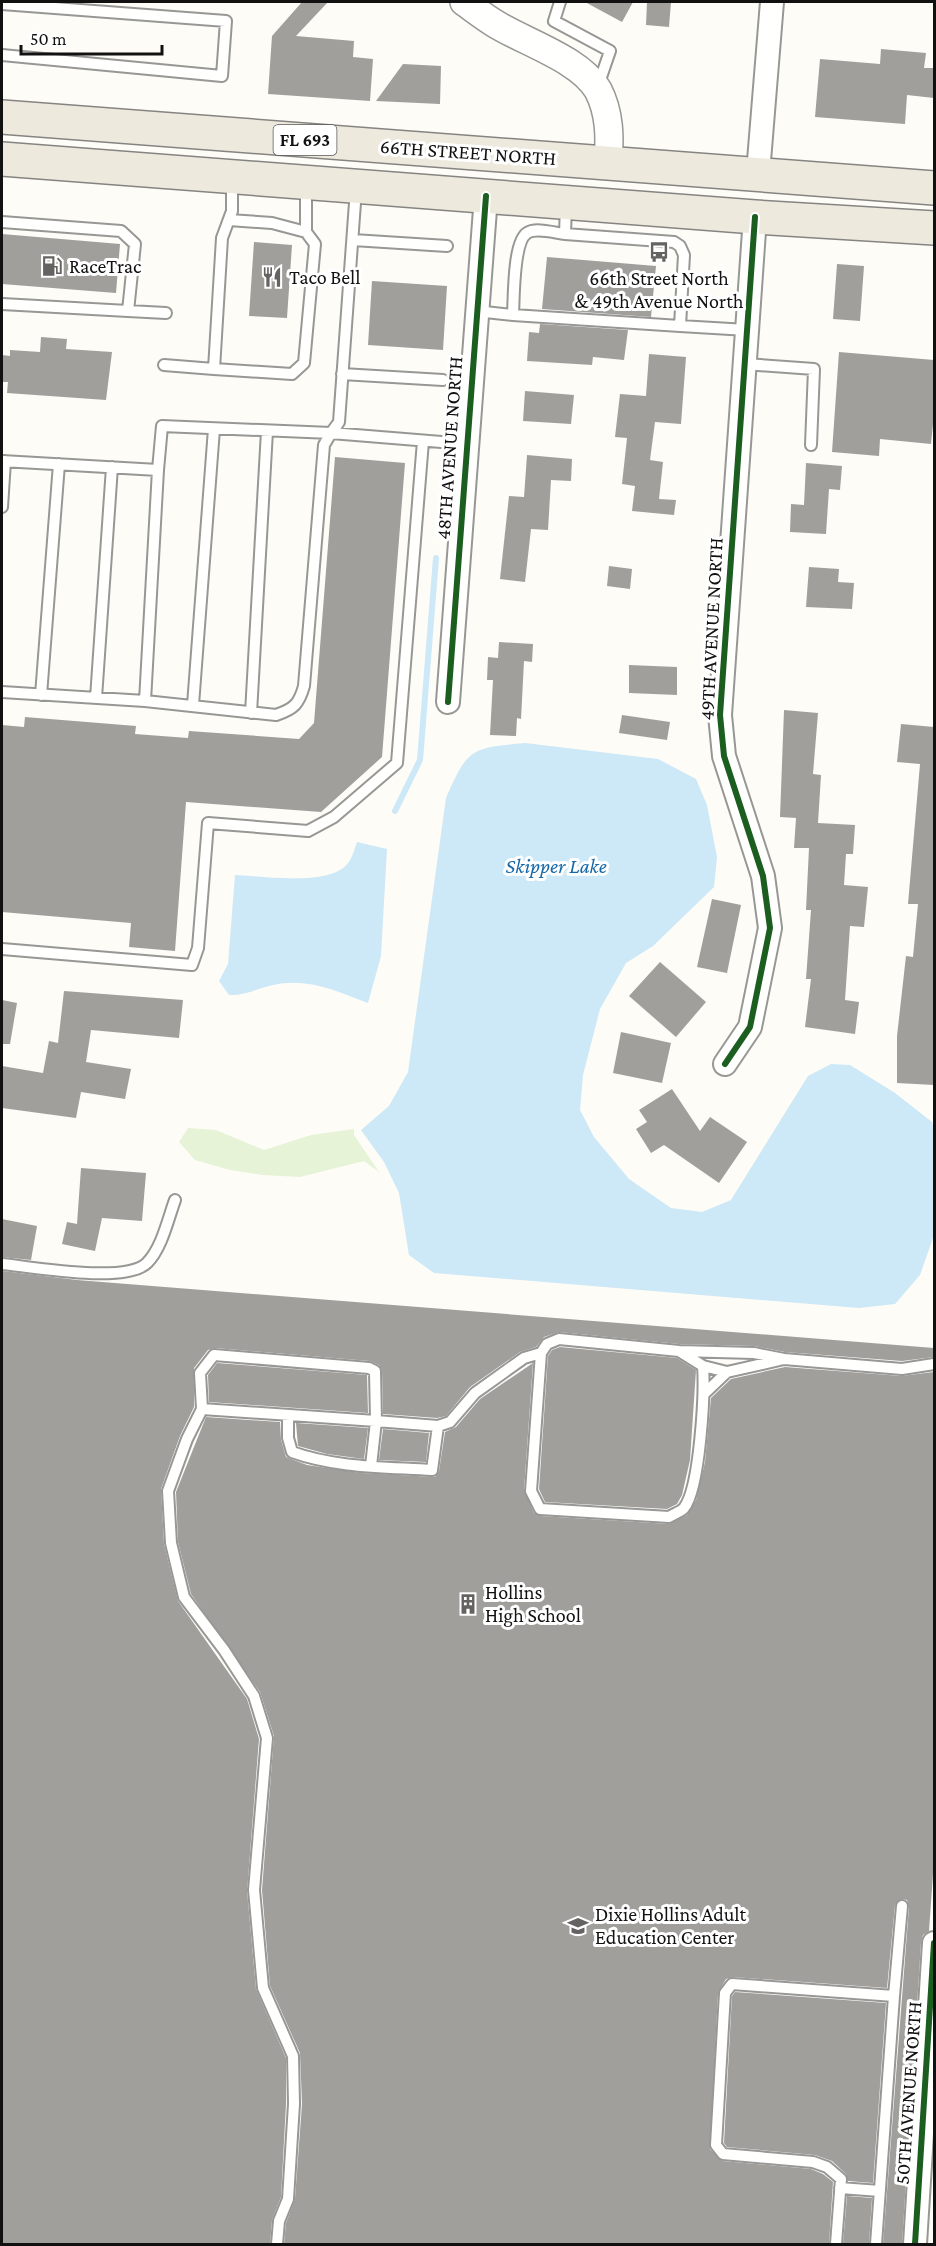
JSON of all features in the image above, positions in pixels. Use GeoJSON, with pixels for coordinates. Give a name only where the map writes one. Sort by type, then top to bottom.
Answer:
{"type":"FeatureCollection","features":[{"type":"Feature","properties":{"kind":"main road","name":"66TH STREET NORTH"},"geometry":{"type":"LineString","coordinates":[[2,117],[934,188]]}},
{"type":"Feature","properties":{"kind":"main road","name":"66TH STREET NORTH"},"geometry":{"type":"LineString","coordinates":[[2,159],[486,196],[566,218],[755,217],[934,228]]}},
{"type":"Feature","properties":{"kind":"main road"},"geometry":{"type":"LineString","coordinates":[[486,196],[499,182],[513,176],[627,180],[657,166]]}},
{"type":"Feature","properties":{"kind":"main road"},"geometry":{"type":"LineString","coordinates":[[876,224],[914,207],[934,208]]}},
{"type":"Feature","properties":{"kind":"street"},"geometry":{"type":"LineString","coordinates":[[464,2],[494,23],[575,68],[597,89],[607,112],[610,139],[608,162]]}},
{"type":"Feature","properties":{"kind":"street"},"geometry":{"type":"LineString","coordinates":[[758,173],[772,2]]}},
{"type":"Feature","properties":{"kind":"street","name":"48TH AVENUE NORTH"},"geometry":{"type":"LineString","coordinates":[[448,702],[486,196]]}},
{"type":"Feature","properties":{"kind":"street","name":"49TH AVENUE NORTH"},"geometry":{"type":"LineString","coordinates":[[724,1064],[750,1027],[770,927],[763,876],[724,756],[720,715],[755,217]]}},
{"type":"Feature","properties":{"kind":"street","name":"50TH AVENUE NORTH"},"geometry":{"type":"LineString","coordinates":[[915,2244],[934,1943]]}},
{"type":"Feature","properties":{"kind":"lane"},"geometry":{"type":"LineString","coordinates":[[560,2],[554,21],[609,51],[597,89]]}},
{"type":"Feature","properties":{"kind":"lane"},"geometry":{"type":"LineString","coordinates":[[2,4],[226,21],[222,76],[2,56]]}},
{"type":"Feature","properties":{"kind":"lane"},"geometry":{"type":"LineString","coordinates":[[214,369],[222,238],[229,220],[232,175]]}},
{"type":"Feature","properties":{"kind":"lane"},"geometry":{"type":"LineString","coordinates":[[164,365],[292,374],[304,363],[315,244],[306,232],[306,181]]}},
{"type":"Feature","properties":{"kind":"lane"},"geometry":{"type":"LineString","coordinates":[[2,692],[146,701],[276,715],[291,710],[299,704],[304,686],[324,445],[339,422],[357,185]]}},
{"type":"Feature","properties":{"kind":"lane"},"geometry":{"type":"LineString","coordinates":[[513,315],[519,248],[524,236],[566,218],[678,243],[684,255],[680,326]]}},
{"type":"Feature","properties":{"kind":"lane"},"geometry":{"type":"LineString","coordinates":[[229,220],[272,223],[306,232]]}},
{"type":"Feature","properties":{"kind":"lane"},"geometry":{"type":"LineString","coordinates":[[2,222],[121,231],[135,244],[129,311]]}},
{"type":"Feature","properties":{"kind":"lane"},"geometry":{"type":"LineString","coordinates":[[353,240],[447,246]]}},
{"type":"Feature","properties":{"kind":"lane"},"geometry":{"type":"LineString","coordinates":[[2,304],[166,313]]}},
{"type":"Feature","properties":{"kind":"lane"},"geometry":{"type":"LineString","coordinates":[[476,311],[747,330]]}},
{"type":"Feature","properties":{"kind":"lane"},"geometry":{"type":"LineString","coordinates":[[745,364],[814,369],[811,445]]}},
{"type":"Feature","properties":{"kind":"lane"},"geometry":{"type":"LineString","coordinates":[[342,374],[443,380]]}},
{"type":"Feature","properties":{"kind":"lane"},"geometry":{"type":"LineString","coordinates":[[146,701],[162,426],[331,433],[466,444]]}},
{"type":"Feature","properties":{"kind":"lane"},"geometry":{"type":"LineString","coordinates":[[193,705],[214,429]]}},
{"type":"Feature","properties":{"kind":"lane"},"geometry":{"type":"LineString","coordinates":[[251,712],[267,431]]}},
{"type":"Feature","properties":{"kind":"lane"},"geometry":{"type":"LineString","coordinates":[[2,949],[192,965],[198,948],[208,823],[308,831],[334,817],[397,763],[400,752],[423,441]]}},
{"type":"Feature","properties":{"kind":"lane"},"geometry":{"type":"LineString","coordinates":[[2,507],[3,461],[158,470]]}},
{"type":"Feature","properties":{"kind":"lane"},"geometry":{"type":"LineString","coordinates":[[41,695],[59,464]]}},
{"type":"Feature","properties":{"kind":"lane"},"geometry":{"type":"LineString","coordinates":[[96,698],[112,467]]}},
{"type":"Feature","properties":{"kind":"lane"},"geometry":{"type":"LineString","coordinates":[[2,1263],[51,1269],[134,1272],[147,1263],[155,1252],[175,1200]]}},
{"type":"Feature","properties":{"kind":"lane"},"geometry":{"type":"LineString","coordinates":[[703,1366],[705,1393],[692,1490],[684,1508],[669,1517],[540,1509],[531,1491],[541,1353],[547,1344],[559,1339],[679,1351],[754,1353],[784,1359],[902,1369],[934,1364]]}},
{"type":"Feature","properties":{"kind":"lane"},"geometry":{"type":"LineString","coordinates":[[679,1351],[703,1366],[727,1372],[784,1359]]}},
{"type":"Feature","properties":{"kind":"lane"},"geometry":{"type":"LineString","coordinates":[[202,1409],[438,1426],[450,1422],[476,1393],[524,1358],[541,1353]]}},
{"type":"Feature","properties":{"kind":"lane"},"geometry":{"type":"LineString","coordinates":[[277,2244],[279,2221],[288,2199],[294,2094],[293,2056],[263,1988],[255,1890],[267,1738],[254,1696],[224,1650],[184,1597],[171,1544],[168,1491],[187,1439],[202,1409],[200,1374],[214,1355],[369,1368],[375,1371],[376,1422],[371,1466]]}},
{"type":"Feature","properties":{"kind":"lane"},"geometry":{"type":"LineString","coordinates":[[705,1393],[727,1372]]}},
{"type":"Feature","properties":{"kind":"lane"},"geometry":{"type":"LineString","coordinates":[[288,1415],[288,1438],[292,1452],[314,1460],[371,1466],[432,1470],[438,1426]]}},
{"type":"Feature","properties":{"kind":"lane"},"geometry":{"type":"LineString","coordinates":[[876,2244],[902,1906]]}},
{"type":"Feature","properties":{"kind":"lane"},"geometry":{"type":"LineString","coordinates":[[836,2244],[841,2179],[827,2167],[813,2162],[723,2154],[716,2145],[725,1993],[732,1984],[894,1996]]}},
{"type":"Feature","properties":{"kind":"lane"},"geometry":{"type":"LineString","coordinates":[[840,2188],[880,2191]]}},
{"type":"Feature","properties":{"kind":"green space"},"geometry":{"type":"Polygon","coordinates":[[[188,1128],[216,1130],[264,1150],[311,1135],[354,1129],[354,1135],[379,1172],[364,1161],[300,1177],[230,1170],[195,1160],[179,1142],[188,1128]]]}},
{"type":"Feature","properties":{"kind":"water","name":"Skipper Lake"},"geometry":{"type":"Polygon","coordinates":[[[525,743],[658,759],[696,779],[707,805],[717,857],[714,887],[653,946],[626,963],[600,1009],[583,1075],[580,1110],[594,1137],[629,1179],[671,1208],[702,1212],[731,1200],[808,1076],[831,1064],[850,1065],[895,1093],[932,1122],[934,1130],[934,1235],[920,1275],[895,1304],[859,1308],[434,1273],[409,1255],[399,1193],[384,1162],[361,1130],[389,1106],[408,1072],[446,798],[460,769],[474,753],[493,747],[525,743]]]}},
{"type":"Feature","properties":{"kind":"water"},"geometry":{"type":"Polygon","coordinates":[[[357,842],[387,849],[381,956],[368,1003],[322,986],[298,983],[273,985],[246,993],[229,995],[219,981],[228,964],[235,875],[312,878],[327,875],[348,863],[357,842]]]}},
{"type":"Feature","properties":{"kind":"building"},"geometry":{"type":"Polygon","coordinates":[[[302,2],[328,2],[296,36],[354,41],[353,57],[373,59],[370,101],[268,94],[272,36],[302,2]]]}},
{"type":"Feature","properties":{"kind":"building"},"geometry":{"type":"Polygon","coordinates":[[[585,2],[633,2],[622,22],[585,2]]]}},
{"type":"Feature","properties":{"kind":"building"},"geometry":{"type":"Polygon","coordinates":[[[647,2],[671,2],[669,27],[646,25],[647,2]]]}},
{"type":"Feature","properties":{"kind":"building"},"geometry":{"type":"Polygon","coordinates":[[[881,49],[926,53],[924,68],[934,68],[934,98],[907,95],[905,124],[815,117],[820,59],[880,64],[881,49]]]}},
{"type":"Feature","properties":{"kind":"building"},"geometry":{"type":"Polygon","coordinates":[[[403,64],[441,66],[440,104],[376,101],[403,64]]]}},
{"type":"Feature","properties":{"kind":"building"},"geometry":{"type":"Polygon","coordinates":[[[2,234],[120,244],[116,293],[2,284],[2,234]]]}},
{"type":"Feature","properties":{"kind":"building"},"geometry":{"type":"Polygon","coordinates":[[[254,242],[292,245],[287,318],[249,316],[254,242]]]}},
{"type":"Feature","properties":{"kind":"building"},"geometry":{"type":"Polygon","coordinates":[[[547,257],[656,266],[651,317],[542,309],[547,257]]]}},
{"type":"Feature","properties":{"kind":"building"},"geometry":{"type":"Polygon","coordinates":[[[837,264],[864,266],[860,321],[833,319],[837,264]]]}},
{"type":"Feature","properties":{"kind":"building"},"geometry":{"type":"Polygon","coordinates":[[[372,281],[447,286],[443,350],[368,345],[372,281]]]}},
{"type":"Feature","properties":{"kind":"building"},"geometry":{"type":"Polygon","coordinates":[[[540,324],[628,330],[624,360],[593,357],[592,365],[527,361],[529,332],[539,333],[540,324]]]}},
{"type":"Feature","properties":{"kind":"building"},"geometry":{"type":"Polygon","coordinates":[[[41,337],[67,339],[66,349],[112,352],[106,400],[7,393],[8,382],[2,382],[2,355],[10,356],[10,350],[40,352],[41,337]]]}},
{"type":"Feature","properties":{"kind":"building"},"geometry":{"type":"Polygon","coordinates":[[[839,352],[934,360],[934,414],[931,444],[880,439],[879,456],[832,452],[839,352]]]}},
{"type":"Feature","properties":{"kind":"building"},"geometry":{"type":"Polygon","coordinates":[[[649,354],[686,357],[681,424],[655,422],[650,460],[663,462],[659,499],[676,500],[674,515],[632,511],[635,486],[622,484],[627,438],[615,437],[620,394],[646,396],[649,354]]]}},
{"type":"Feature","properties":{"kind":"building"},"geometry":{"type":"Polygon","coordinates":[[[525,391],[574,395],[571,424],[523,421],[525,391]]]}},
{"type":"Feature","properties":{"kind":"building"},"geometry":{"type":"Polygon","coordinates":[[[527,455],[572,459],[571,481],[551,480],[548,530],[531,529],[525,582],[500,579],[509,496],[524,497],[527,455]]]}},
{"type":"Feature","properties":{"kind":"building"},"geometry":{"type":"Polygon","coordinates":[[[335,457],[405,463],[382,757],[321,812],[186,802],[175,951],[129,947],[131,923],[2,912],[2,725],[24,727],[25,717],[136,726],[135,734],[188,738],[189,731],[299,739],[314,723],[335,457]]]}},
{"type":"Feature","properties":{"kind":"building"},"geometry":{"type":"Polygon","coordinates":[[[806,463],[842,466],[840,490],[829,489],[826,534],[790,532],[791,504],[804,505],[806,463]]]}},
{"type":"Feature","properties":{"kind":"building"},"geometry":{"type":"Polygon","coordinates":[[[609,566],[632,569],[630,589],[607,586],[609,566]]]}},
{"type":"Feature","properties":{"kind":"building"},"geometry":{"type":"Polygon","coordinates":[[[809,567],[839,569],[838,582],[854,583],[852,609],[806,607],[809,567]]]}},
{"type":"Feature","properties":{"kind":"building"},"geometry":{"type":"Polygon","coordinates":[[[499,642],[533,644],[532,662],[524,661],[521,719],[517,718],[516,736],[490,735],[493,680],[487,680],[488,657],[498,658],[499,642]]]}},
{"type":"Feature","properties":{"kind":"building"},"geometry":{"type":"Polygon","coordinates":[[[629,665],[677,667],[677,695],[629,693],[629,665]]]}},
{"type":"Feature","properties":{"kind":"building"},"geometry":{"type":"Polygon","coordinates":[[[784,710],[818,713],[813,774],[821,775],[818,823],[855,825],[853,854],[846,854],[844,885],[868,887],[864,927],[850,926],[845,1000],[859,1002],[855,1034],[805,1027],[811,979],[806,979],[811,910],[806,910],[809,848],[794,848],[796,818],[780,817],[784,710]]]}},
{"type":"Feature","properties":{"kind":"building"},"geometry":{"type":"Polygon","coordinates":[[[622,715],[670,722],[667,740],[619,733],[622,715]]]}},
{"type":"Feature","properties":{"kind":"building"},"geometry":{"type":"Polygon","coordinates":[[[901,724],[934,727],[934,1085],[897,1083],[897,1036],[906,956],[913,957],[918,904],[908,904],[920,764],[897,762],[901,724]]]}},
{"type":"Feature","properties":{"kind":"building"},"geometry":{"type":"Polygon","coordinates":[[[712,899],[741,905],[727,973],[697,967],[712,899]]]}},
{"type":"Feature","properties":{"kind":"building"},"geometry":{"type":"Polygon","coordinates":[[[660,962],[706,1002],[676,1037],[629,996],[660,962]]]}},
{"type":"Feature","properties":{"kind":"building"},"geometry":{"type":"Polygon","coordinates":[[[64,991],[183,1000],[179,1038],[91,1030],[86,1062],[131,1069],[125,1099],[81,1092],[76,1118],[2,1108],[2,1066],[43,1073],[49,1041],[58,1043],[64,991]]]}},
{"type":"Feature","properties":{"kind":"building"},"geometry":{"type":"Polygon","coordinates":[[[2,1000],[17,1003],[10,1044],[2,1044],[2,1000]]]}},
{"type":"Feature","properties":{"kind":"building"},"geometry":{"type":"Polygon","coordinates":[[[621,1032],[671,1043],[662,1083],[613,1073],[621,1032]]]}},
{"type":"Feature","properties":{"kind":"building"},"geometry":{"type":"Polygon","coordinates":[[[672,1089],[700,1131],[710,1117],[747,1142],[719,1183],[664,1145],[651,1153],[636,1129],[647,1122],[639,1110],[672,1089]]]}},
{"type":"Feature","properties":{"kind":"building"},"geometry":{"type":"Polygon","coordinates":[[[81,1168],[146,1173],[142,1221],[102,1218],[95,1251],[62,1244],[67,1222],[77,1224],[81,1168]]]}},
{"type":"Feature","properties":{"kind":"building"},"geometry":{"type":"Polygon","coordinates":[[[2,1219],[37,1226],[31,1260],[2,1257],[2,1219]]]}},
{"type":"Feature","properties":{"kind":"building"},"geometry":{"type":"Polygon","coordinates":[[[2,1271],[77,1280],[934,1348],[934,1357],[902,1361],[785,1352],[754,1346],[679,1344],[559,1332],[544,1337],[536,1347],[520,1352],[470,1387],[446,1416],[437,1418],[383,1414],[382,1370],[379,1365],[370,1361],[215,1348],[208,1350],[194,1368],[194,1407],[180,1436],[161,1489],[164,1544],[178,1601],[247,1699],[259,1739],[247,1891],[256,1989],[286,2058],[281,2197],[272,2220],[270,2244],[2,2244],[2,1271]]]}},
{"type":"Feature","properties":{"kind":"building"},"geometry":{"type":"Polygon","coordinates":[[[560,1347],[677,1358],[696,1370],[690,1460],[682,1495],[677,1504],[667,1509],[545,1502],[539,1489],[548,1356],[552,1350],[560,1347]]]}},
{"type":"Feature","properties":{"kind":"building"},"geometry":{"type":"Polygon","coordinates":[[[217,1363],[367,1375],[368,1413],[209,1402],[208,1375],[217,1363]]]}},
{"type":"Feature","properties":{"kind":"building"},"geometry":{"type":"Polygon","coordinates":[[[533,1363],[524,1490],[534,1513],[540,1516],[669,1524],[687,1515],[696,1500],[705,1462],[711,1398],[731,1379],[785,1367],[901,1376],[934,1372],[934,1860],[929,1931],[923,1935],[921,1942],[902,2244],[883,2244],[909,1907],[907,1900],[902,1899],[895,1905],[887,1988],[733,1977],[726,1979],[718,1993],[710,2149],[722,2161],[811,2169],[823,2174],[833,2182],[829,2244],[284,2244],[286,2223],[295,2199],[302,2104],[300,2053],[270,1986],[262,1890],[274,1736],[260,1692],[191,1594],[178,1542],[176,1492],[206,1417],[280,1422],[281,1440],[286,1457],[307,1465],[361,1473],[435,1477],[439,1471],[445,1432],[456,1427],[480,1399],[533,1363]]]}},
{"type":"Feature","properties":{"kind":"building"},"geometry":{"type":"Polygon","coordinates":[[[296,1423],[368,1428],[364,1459],[327,1454],[298,1446],[296,1423]]]}},
{"type":"Feature","properties":{"kind":"building"},"geometry":{"type":"Polygon","coordinates":[[[383,1429],[429,1433],[426,1462],[379,1460],[383,1429]]]}},
{"type":"Feature","properties":{"kind":"building"},"geometry":{"type":"Polygon","coordinates":[[[735,1992],[886,2003],[873,2183],[848,2181],[846,2174],[832,2161],[815,2155],[727,2147],[724,2143],[732,1996],[735,1992]]]}},
{"type":"Feature","properties":{"kind":"building"},"geometry":{"type":"Polygon","coordinates":[[[847,2196],[872,2198],[869,2244],[843,2244],[847,2196]]]}},
{"type":"Feature","properties":{"kind":"waterway"},"geometry":{"type":"LineString","coordinates":[[395,811],[420,760],[436,558]]}},
{"type":"Feature","properties":{"kind":"cycle path"},"geometry":{"type":"LineString","coordinates":[[448,702],[486,196]]}},
{"type":"Feature","properties":{"kind":"cycle path"},"geometry":{"type":"LineString","coordinates":[[725,1064],[750,1027],[770,928],[763,876],[724,756],[720,715],[755,217]]}},
{"type":"Feature","properties":{"kind":"cycle path"},"geometry":{"type":"LineString","coordinates":[[915,2244],[934,1943]]}},
{"type":"Feature","properties":{"kind":"place","name":"66th Street North & 49th Avenue North"},"geometry":{"type":"Point","coordinates":[659,252]}},
{"type":"Feature","properties":{"kind":"place","name":"RaceTrac"},"geometry":{"type":"Point","coordinates":[52,266]}},
{"type":"Feature","properties":{"kind":"place","name":"Taco Bell"},"geometry":{"type":"Point","coordinates":[272,277]}},
{"type":"Feature","properties":{"kind":"place","name":"Hollins High School"},"geometry":{"type":"Point","coordinates":[468,1604]}},
{"type":"Feature","properties":{"kind":"place","name":"Dixie Hollins Adult Education Center"},"geometry":{"type":"Point","coordinates":[578,1926]}}]}
